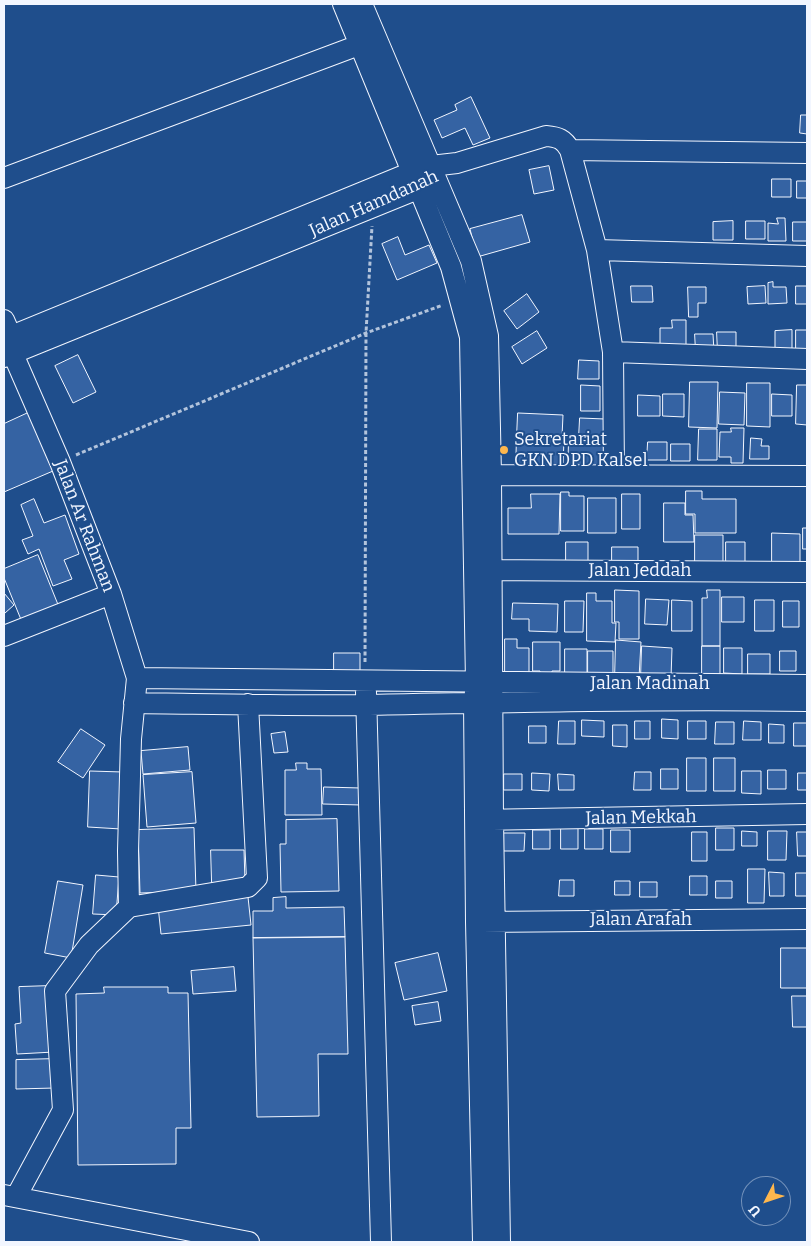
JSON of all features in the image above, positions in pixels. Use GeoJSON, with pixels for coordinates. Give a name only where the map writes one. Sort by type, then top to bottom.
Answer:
{"type":"FeatureCollection","features":[{"type":"Feature","properties":{"kind":"street"},"geometry":{"type":"LineString","coordinates":[[343,4],[359,45],[424,177],[471,261],[488,336],[482,475],[484,820],[476,922],[483,1242]]}},
{"type":"Feature","properties":{"kind":"street"},"geometry":{"type":"LineString","coordinates":[[362,4],[424,177],[470,337],[482,475]]}},
{"type":"Feature","properties":{"kind":"street"},"geometry":{"type":"LineString","coordinates":[[4,178],[359,45]]}},
{"type":"Feature","properties":{"kind":"street","name":"Jalan Hamdanah"},"geometry":{"type":"LineString","coordinates":[[7,341],[457,163],[546,136],[564,140],[570,150]]}},
{"type":"Feature","properties":{"kind":"street"},"geometry":{"type":"LineString","coordinates":[[614,475],[613,352],[597,250],[570,150],[807,153]]}},
{"type":"Feature","properties":{"kind":"street","name":"Jalan Hamdanah"},"geometry":{"type":"LineString","coordinates":[[7,341],[373,207],[424,177]]}},
{"type":"Feature","properties":{"kind":"street"},"geometry":{"type":"LineString","coordinates":[[597,250],[807,256]]}},
{"type":"Feature","properties":{"kind":"street","name":"Jalan Ar Rahman"},"geometry":{"type":"LineString","coordinates":[[7,341],[60,462],[110,594],[137,678],[134,703],[128,851],[129,907]]}},
{"type":"Feature","properties":{"kind":"street"},"geometry":{"type":"LineString","coordinates":[[613,352],[807,359]]}},
{"type":"Feature","properties":{"kind":"street"},"geometry":{"type":"LineString","coordinates":[[482,475],[807,476]]}},
{"type":"Feature","properties":{"kind":"street","name":"Jalan Jeddah"},"geometry":{"type":"LineString","coordinates":[[482,570],[807,572]]}},
{"type":"Feature","properties":{"kind":"street"},"geometry":{"type":"LineString","coordinates":[[4,636],[110,594]]}},
{"type":"Feature","properties":{"kind":"street"},"geometry":{"type":"LineString","coordinates":[[137,678],[365,680],[484,692]]}},
{"type":"Feature","properties":{"kind":"street"},"geometry":{"type":"LineString","coordinates":[[294,680],[298,704]]}},
{"type":"Feature","properties":{"kind":"street"},"geometry":{"type":"LineString","coordinates":[[365,680],[382,1242]]}},
{"type":"Feature","properties":{"kind":"street","name":"Jalan Madinah"},"geometry":{"type":"LineString","coordinates":[[484,692],[807,685]]}},
{"type":"Feature","properties":{"kind":"street"},"geometry":{"type":"LineString","coordinates":[[134,703],[367,705],[484,692]]}},
{"type":"Feature","properties":{"kind":"street","name":"Jalan Madinah"},"geometry":{"type":"LineString","coordinates":[[484,692],[711,700],[807,701]]}},
{"type":"Feature","properties":{"kind":"street"},"geometry":{"type":"LineString","coordinates":[[248,704],[257,878],[248,887],[129,907],[88,945],[55,992],[64,1110],[10,1196],[250,1242]]}},
{"type":"Feature","properties":{"kind":"street","name":"Jalan Mekkah"},"geometry":{"type":"LineString","coordinates":[[484,820],[807,814]]}},
{"type":"Feature","properties":{"kind":"street"},"geometry":{"type":"LineString","coordinates":[[484,820],[496,921],[500,1242]]}},
{"type":"Feature","properties":{"kind":"street","name":"Jalan Arafah"},"geometry":{"type":"LineString","coordinates":[[476,922],[807,919]]}},
{"type":"Feature","properties":{"kind":"path"},"geometry":{"type":"LineString","coordinates":[[365,680],[366,333],[373,207]]}},
{"type":"Feature","properties":{"kind":"path"},"geometry":{"type":"LineString","coordinates":[[60,462],[366,333],[460,299]]}},
{"type":"Feature","properties":{"kind":"building"},"geometry":{"type":"Polygon","coordinates":[[[471,97],[490,138],[473,145],[465,128],[442,138],[434,120],[457,110],[455,105],[471,97]]]}},
{"type":"Feature","properties":{"kind":"building"},"geometry":{"type":"Polygon","coordinates":[[[801,115],[807,115],[807,134],[800,133],[801,115]]]}},
{"type":"Feature","properties":{"kind":"building"},"geometry":{"type":"Polygon","coordinates":[[[549,166],[554,190],[534,194],[529,170],[549,166]]]}},
{"type":"Feature","properties":{"kind":"building"},"geometry":{"type":"Polygon","coordinates":[[[772,179],[791,179],[791,197],[772,197],[772,179]]]}},
{"type":"Feature","properties":{"kind":"building"},"geometry":{"type":"Polygon","coordinates":[[[797,181],[807,181],[807,198],[797,198],[797,181]]]}},
{"type":"Feature","properties":{"kind":"building"},"geometry":{"type":"Polygon","coordinates":[[[522,215],[530,242],[477,257],[470,229],[522,215]]]}},
{"type":"Feature","properties":{"kind":"building"},"geometry":{"type":"Polygon","coordinates":[[[777,218],[785,218],[786,241],[768,241],[768,223],[778,224],[777,218]]]}},
{"type":"Feature","properties":{"kind":"building"},"geometry":{"type":"Polygon","coordinates":[[[733,221],[733,240],[713,240],[713,222],[733,221]]]}},
{"type":"Feature","properties":{"kind":"building"},"geometry":{"type":"Polygon","coordinates":[[[746,221],[765,221],[765,239],[746,239],[746,221]]]}},
{"type":"Feature","properties":{"kind":"building"},"geometry":{"type":"Polygon","coordinates":[[[793,222],[807,222],[807,241],[793,241],[793,222]]]}},
{"type":"Feature","properties":{"kind":"building"},"geometry":{"type":"Polygon","coordinates":[[[398,237],[405,255],[429,245],[437,263],[397,280],[382,244],[398,237]]]}},
{"type":"Feature","properties":{"kind":"building"},"geometry":{"type":"Polygon","coordinates":[[[773,282],[773,287],[786,287],[787,303],[768,304],[768,283],[773,282]]]}},
{"type":"Feature","properties":{"kind":"building"},"geometry":{"type":"Polygon","coordinates":[[[631,286],[652,286],[653,302],[632,302],[631,286]]]}},
{"type":"Feature","properties":{"kind":"building"},"geometry":{"type":"Polygon","coordinates":[[[765,286],[766,303],[748,304],[747,287],[765,286]]]}},
{"type":"Feature","properties":{"kind":"building"},"geometry":{"type":"Polygon","coordinates":[[[796,286],[807,286],[807,304],[796,304],[796,286]]]}},
{"type":"Feature","properties":{"kind":"building"},"geometry":{"type":"Polygon","coordinates":[[[688,287],[706,287],[706,303],[698,303],[698,317],[689,317],[688,287]]]}},
{"type":"Feature","properties":{"kind":"building"},"geometry":{"type":"Polygon","coordinates":[[[527,294],[539,312],[517,329],[504,311],[527,294]]]}},
{"type":"Feature","properties":{"kind":"building"},"geometry":{"type":"Polygon","coordinates":[[[672,320],[686,320],[686,350],[660,350],[660,328],[672,328],[672,320]]]}},
{"type":"Feature","properties":{"kind":"building"},"geometry":{"type":"Polygon","coordinates":[[[792,330],[792,350],[775,350],[775,331],[792,330]]]}},
{"type":"Feature","properties":{"kind":"building"},"geometry":{"type":"Polygon","coordinates":[[[796,330],[807,330],[807,350],[796,350],[796,330]]]}},
{"type":"Feature","properties":{"kind":"building"},"geometry":{"type":"Polygon","coordinates":[[[537,331],[547,348],[522,364],[512,347],[537,331]]]}},
{"type":"Feature","properties":{"kind":"building"},"geometry":{"type":"Polygon","coordinates":[[[717,332],[736,332],[736,349],[718,354],[717,332]]]}},
{"type":"Feature","properties":{"kind":"building"},"geometry":{"type":"Polygon","coordinates":[[[695,334],[713,334],[714,352],[696,352],[695,334]]]}},
{"type":"Feature","properties":{"kind":"building"},"geometry":{"type":"Polygon","coordinates":[[[78,355],[96,392],[73,403],[55,366],[78,355]]]}},
{"type":"Feature","properties":{"kind":"building"},"geometry":{"type":"Polygon","coordinates":[[[579,360],[599,361],[599,379],[578,379],[579,360]]]}},
{"type":"Feature","properties":{"kind":"building"},"geometry":{"type":"Polygon","coordinates":[[[690,382],[718,382],[717,428],[689,427],[690,382]]]}},
{"type":"Feature","properties":{"kind":"building"},"geometry":{"type":"Polygon","coordinates":[[[747,383],[770,383],[770,427],[747,426],[747,383]]]}},
{"type":"Feature","properties":{"kind":"building"},"geometry":{"type":"Polygon","coordinates":[[[581,385],[600,386],[600,411],[581,411],[581,385]]]}},
{"type":"Feature","properties":{"kind":"building"},"geometry":{"type":"Polygon","coordinates":[[[797,385],[807,385],[807,425],[796,424],[797,385]]]}},
{"type":"Feature","properties":{"kind":"building"},"geometry":{"type":"Polygon","coordinates":[[[720,392],[745,393],[744,425],[719,424],[720,392]]]}},
{"type":"Feature","properties":{"kind":"building"},"geometry":{"type":"Polygon","coordinates":[[[663,394],[684,394],[684,417],[663,416],[663,394]]]}},
{"type":"Feature","properties":{"kind":"building"},"geometry":{"type":"Polygon","coordinates":[[[772,394],[792,395],[792,416],[772,416],[772,394]]]}},
{"type":"Feature","properties":{"kind":"building"},"geometry":{"type":"Polygon","coordinates":[[[638,395],[660,396],[660,416],[638,416],[638,395]]]}},
{"type":"Feature","properties":{"kind":"building"},"geometry":{"type":"Polygon","coordinates":[[[28,413],[53,471],[4,492],[4,424],[28,413]]]}},
{"type":"Feature","properties":{"kind":"building"},"geometry":{"type":"Polygon","coordinates":[[[518,413],[563,415],[562,437],[517,436],[518,413]]]}},
{"type":"Feature","properties":{"kind":"building"},"geometry":{"type":"Polygon","coordinates":[[[580,418],[605,419],[604,438],[579,437],[580,418]]]}},
{"type":"Feature","properties":{"kind":"building"},"geometry":{"type":"Polygon","coordinates":[[[731,428],[744,428],[743,463],[731,463],[731,457],[719,457],[720,432],[731,432],[731,428]]]}},
{"type":"Feature","properties":{"kind":"building"},"geometry":{"type":"Polygon","coordinates":[[[699,429],[717,429],[717,460],[698,460],[699,429]]]}},
{"type":"Feature","properties":{"kind":"building"},"geometry":{"type":"Polygon","coordinates":[[[517,436],[564,438],[563,468],[516,466],[517,436]]]}},
{"type":"Feature","properties":{"kind":"building"},"geometry":{"type":"Polygon","coordinates":[[[751,438],[762,439],[761,446],[769,446],[769,459],[750,459],[751,438]]]}},
{"type":"Feature","properties":{"kind":"building"},"geometry":{"type":"Polygon","coordinates":[[[569,440],[604,441],[603,472],[568,471],[569,440]]]}},
{"type":"Feature","properties":{"kind":"building"},"geometry":{"type":"Polygon","coordinates":[[[648,442],[667,442],[667,460],[647,460],[648,442]]]}},
{"type":"Feature","properties":{"kind":"building"},"geometry":{"type":"Polygon","coordinates":[[[671,444],[690,444],[690,461],[671,461],[671,444]]]}},
{"type":"Feature","properties":{"kind":"building"},"geometry":{"type":"Polygon","coordinates":[[[686,491],[702,491],[702,499],[736,499],[736,533],[695,533],[695,514],[686,514],[686,491]]]}},
{"type":"Feature","properties":{"kind":"building"},"geometry":{"type":"Polygon","coordinates":[[[561,492],[569,492],[569,496],[584,496],[584,531],[561,531],[561,492]]]}},
{"type":"Feature","properties":{"kind":"building"},"geometry":{"type":"Polygon","coordinates":[[[531,494],[560,494],[559,534],[508,534],[508,508],[531,508],[531,494]]]}},
{"type":"Feature","properties":{"kind":"building"},"geometry":{"type":"Polygon","coordinates":[[[622,494],[640,494],[640,529],[622,529],[622,494]]]}},
{"type":"Feature","properties":{"kind":"building"},"geometry":{"type":"Polygon","coordinates":[[[588,498],[616,498],[616,533],[588,533],[588,498]]]}},
{"type":"Feature","properties":{"kind":"building"},"geometry":{"type":"Polygon","coordinates":[[[34,499],[44,523],[65,515],[79,554],[64,560],[72,579],[53,586],[39,549],[28,554],[22,540],[33,536],[21,505],[34,499]]]}},
{"type":"Feature","properties":{"kind":"building"},"geometry":{"type":"Polygon","coordinates":[[[664,503],[685,503],[685,515],[693,515],[694,542],[664,542],[664,503]]]}},
{"type":"Feature","properties":{"kind":"building"},"geometry":{"type":"Polygon","coordinates":[[[803,528],[807,528],[807,549],[803,549],[803,528]]]}},
{"type":"Feature","properties":{"kind":"building"},"geometry":{"type":"Polygon","coordinates":[[[772,533],[800,534],[800,566],[772,566],[772,533]]]}},
{"type":"Feature","properties":{"kind":"building"},"geometry":{"type":"Polygon","coordinates":[[[695,535],[723,535],[723,568],[695,568],[695,535]]]}},
{"type":"Feature","properties":{"kind":"building"},"geometry":{"type":"Polygon","coordinates":[[[566,542],[588,542],[588,563],[566,563],[566,542]]]}},
{"type":"Feature","properties":{"kind":"building"},"geometry":{"type":"Polygon","coordinates":[[[726,542],[745,542],[745,567],[726,567],[726,542]]]}},
{"type":"Feature","properties":{"kind":"building"},"geometry":{"type":"Polygon","coordinates":[[[612,547],[638,547],[638,568],[612,568],[612,547]]]}},
{"type":"Feature","properties":{"kind":"building"},"geometry":{"type":"Polygon","coordinates":[[[38,555],[59,607],[22,622],[4,578],[4,569],[38,555]]]}},
{"type":"Feature","properties":{"kind":"building"},"geometry":{"type":"Polygon","coordinates":[[[615,590],[639,591],[639,639],[619,639],[619,622],[615,622],[615,590]]]}},
{"type":"Feature","properties":{"kind":"building"},"geometry":{"type":"Polygon","coordinates":[[[707,590],[720,590],[720,646],[702,646],[702,598],[707,598],[707,590]]]}},
{"type":"Feature","properties":{"kind":"building"},"geometry":{"type":"Polygon","coordinates":[[[4,593],[14,605],[5,613],[4,612],[4,593]]]}},
{"type":"Feature","properties":{"kind":"building"},"geometry":{"type":"Polygon","coordinates":[[[587,593],[596,593],[596,601],[612,601],[612,623],[616,623],[615,642],[587,641],[587,593]]]}},
{"type":"Feature","properties":{"kind":"building"},"geometry":{"type":"Polygon","coordinates":[[[722,597],[744,597],[744,622],[722,622],[722,597]]]}},
{"type":"Feature","properties":{"kind":"building"},"geometry":{"type":"Polygon","coordinates":[[[646,599],[669,600],[667,625],[645,624],[646,599]]]}},
{"type":"Feature","properties":{"kind":"building"},"geometry":{"type":"Polygon","coordinates":[[[672,600],[692,601],[692,631],[672,631],[672,600]]]}},
{"type":"Feature","properties":{"kind":"building"},"geometry":{"type":"Polygon","coordinates":[[[755,600],[774,600],[774,631],[755,631],[755,600]]]}},
{"type":"Feature","properties":{"kind":"building"},"geometry":{"type":"Polygon","coordinates":[[[565,601],[584,601],[583,632],[565,632],[565,601]]]}},
{"type":"Feature","properties":{"kind":"building"},"geometry":{"type":"Polygon","coordinates":[[[783,601],[799,601],[799,627],[783,627],[783,601]]]}},
{"type":"Feature","properties":{"kind":"building"},"geometry":{"type":"Polygon","coordinates":[[[513,603],[558,604],[557,632],[529,631],[529,619],[512,619],[513,603]]]}},
{"type":"Feature","properties":{"kind":"building"},"geometry":{"type":"Polygon","coordinates":[[[505,639],[517,639],[517,648],[529,648],[529,680],[505,680],[505,639]]]}},
{"type":"Feature","properties":{"kind":"building"},"geometry":{"type":"Polygon","coordinates":[[[616,640],[641,642],[639,678],[615,677],[616,640]]]}},
{"type":"Feature","properties":{"kind":"building"},"geometry":{"type":"Polygon","coordinates":[[[533,642],[560,642],[560,671],[552,671],[552,679],[540,679],[540,671],[533,671],[533,642]]]}},
{"type":"Feature","properties":{"kind":"building"},"geometry":{"type":"Polygon","coordinates":[[[642,646],[672,648],[671,678],[641,676],[642,646]]]}},
{"type":"Feature","properties":{"kind":"building"},"geometry":{"type":"Polygon","coordinates":[[[702,646],[720,646],[720,674],[702,674],[702,646]]]}},
{"type":"Feature","properties":{"kind":"building"},"geometry":{"type":"Polygon","coordinates":[[[724,648],[742,648],[742,674],[724,673],[724,648]]]}},
{"type":"Feature","properties":{"kind":"building"},"geometry":{"type":"Polygon","coordinates":[[[565,649],[587,649],[587,679],[565,679],[565,649]]]}},
{"type":"Feature","properties":{"kind":"building"},"geometry":{"type":"Polygon","coordinates":[[[588,651],[613,651],[613,678],[588,678],[588,651]]]}},
{"type":"Feature","properties":{"kind":"building"},"geometry":{"type":"Polygon","coordinates":[[[780,651],[796,651],[796,671],[780,671],[780,651]]]}},
{"type":"Feature","properties":{"kind":"building"},"geometry":{"type":"Polygon","coordinates":[[[334,653],[360,653],[360,672],[334,672],[334,653]]]}},
{"type":"Feature","properties":{"kind":"building"},"geometry":{"type":"Polygon","coordinates":[[[748,654],[770,654],[770,674],[748,674],[748,654]]]}},
{"type":"Feature","properties":{"kind":"building"},"geometry":{"type":"Polygon","coordinates":[[[662,719],[678,720],[678,739],[662,738],[662,719]]]}},
{"type":"Feature","properties":{"kind":"building"},"geometry":{"type":"Polygon","coordinates":[[[582,720],[604,721],[604,737],[582,736],[582,720]]]}},
{"type":"Feature","properties":{"kind":"building"},"geometry":{"type":"Polygon","coordinates":[[[559,721],[575,721],[575,744],[558,744],[559,721]]]}},
{"type":"Feature","properties":{"kind":"building"},"geometry":{"type":"Polygon","coordinates":[[[635,721],[650,721],[650,739],[635,739],[635,721]]]}},
{"type":"Feature","properties":{"kind":"building"},"geometry":{"type":"Polygon","coordinates":[[[688,721],[706,721],[706,739],[688,739],[688,721]]]}},
{"type":"Feature","properties":{"kind":"building"},"geometry":{"type":"Polygon","coordinates":[[[744,721],[761,722],[761,740],[743,740],[744,721]]]}},
{"type":"Feature","properties":{"kind":"building"},"geometry":{"type":"Polygon","coordinates":[[[716,722],[734,722],[734,744],[715,744],[716,722]]]}},
{"type":"Feature","properties":{"kind":"building"},"geometry":{"type":"Polygon","coordinates":[[[794,723],[807,723],[807,746],[794,746],[794,723]]]}},
{"type":"Feature","properties":{"kind":"building"},"geometry":{"type":"Polygon","coordinates":[[[769,724],[784,725],[784,743],[769,743],[769,724]]]}},
{"type":"Feature","properties":{"kind":"building"},"geometry":{"type":"Polygon","coordinates":[[[613,725],[627,725],[627,747],[613,746],[613,725]]]}},
{"type":"Feature","properties":{"kind":"building"},"geometry":{"type":"Polygon","coordinates":[[[529,726],[546,726],[546,743],[529,743],[529,726]]]}},
{"type":"Feature","properties":{"kind":"building"},"geometry":{"type":"Polygon","coordinates":[[[81,729],[105,745],[83,778],[58,762],[81,729]]]}},
{"type":"Feature","properties":{"kind":"building"},"geometry":{"type":"Polygon","coordinates":[[[285,732],[288,752],[274,753],[271,734],[285,732]]]}},
{"type":"Feature","properties":{"kind":"building"},"geometry":{"type":"Polygon","coordinates":[[[188,747],[190,770],[143,774],[141,751],[188,747]]]}},
{"type":"Feature","properties":{"kind":"building"},"geometry":{"type":"Polygon","coordinates":[[[687,758],[706,758],[706,791],[687,791],[687,758]]]}},
{"type":"Feature","properties":{"kind":"building"},"geometry":{"type":"Polygon","coordinates":[[[714,758],[735,758],[735,791],[714,791],[714,758]]]}},
{"type":"Feature","properties":{"kind":"building"},"geometry":{"type":"Polygon","coordinates":[[[296,763],[307,763],[307,769],[321,769],[322,815],[285,815],[285,770],[296,770],[296,763]]]}},
{"type":"Feature","properties":{"kind":"building"},"geometry":{"type":"Polygon","coordinates":[[[661,769],[678,769],[678,789],[661,789],[661,769]]]}},
{"type":"Feature","properties":{"kind":"building"},"geometry":{"type":"Polygon","coordinates":[[[768,770],[786,770],[786,789],[768,789],[768,770]]]}},
{"type":"Feature","properties":{"kind":"building"},"geometry":{"type":"Polygon","coordinates":[[[90,771],[123,772],[121,829],[88,827],[90,771]]]}},
{"type":"Feature","properties":{"kind":"building"},"geometry":{"type":"Polygon","coordinates":[[[742,771],[761,771],[761,794],[742,793],[742,771]]]}},
{"type":"Feature","properties":{"kind":"building"},"geometry":{"type":"Polygon","coordinates":[[[192,772],[196,823],[147,827],[143,775],[192,772]]]}},
{"type":"Feature","properties":{"kind":"building"},"geometry":{"type":"Polygon","coordinates":[[[635,772],[651,772],[651,790],[634,790],[635,772]]]}},
{"type":"Feature","properties":{"kind":"building"},"geometry":{"type":"Polygon","coordinates":[[[532,773],[550,774],[549,791],[532,790],[532,773]]]}},
{"type":"Feature","properties":{"kind":"building"},"geometry":{"type":"Polygon","coordinates":[[[798,773],[807,773],[807,790],[798,790],[798,773]]]}},
{"type":"Feature","properties":{"kind":"building"},"geometry":{"type":"Polygon","coordinates":[[[504,774],[522,774],[522,790],[504,790],[504,774]]]}},
{"type":"Feature","properties":{"kind":"building"},"geometry":{"type":"Polygon","coordinates":[[[558,774],[574,775],[574,790],[559,790],[558,774]]]}},
{"type":"Feature","properties":{"kind":"building"},"geometry":{"type":"Polygon","coordinates":[[[324,787],[361,788],[361,805],[323,804],[324,787]]]}},
{"type":"Feature","properties":{"kind":"building"},"geometry":{"type":"Polygon","coordinates":[[[337,819],[339,891],[281,892],[280,844],[286,844],[286,820],[337,819]]]}},
{"type":"Feature","properties":{"kind":"building"},"geometry":{"type":"Polygon","coordinates":[[[561,827],[578,828],[578,849],[561,849],[561,827]]]}},
{"type":"Feature","properties":{"kind":"building"},"geometry":{"type":"Polygon","coordinates":[[[194,828],[196,891],[140,893],[138,830],[194,828]]]}},
{"type":"Feature","properties":{"kind":"building"},"geometry":{"type":"Polygon","coordinates":[[[716,828],[734,828],[734,850],[716,850],[716,828]]]}},
{"type":"Feature","properties":{"kind":"building"},"geometry":{"type":"Polygon","coordinates":[[[585,829],[603,829],[603,849],[585,849],[585,829]]]}},
{"type":"Feature","properties":{"kind":"building"},"geometry":{"type":"Polygon","coordinates":[[[533,830],[550,830],[550,849],[533,849],[533,830]]]}},
{"type":"Feature","properties":{"kind":"building"},"geometry":{"type":"Polygon","coordinates":[[[611,830],[630,830],[630,852],[611,852],[611,830]]]}},
{"type":"Feature","properties":{"kind":"building"},"geometry":{"type":"Polygon","coordinates":[[[742,831],[757,832],[757,846],[742,846],[742,831]]]}},
{"type":"Feature","properties":{"kind":"building"},"geometry":{"type":"Polygon","coordinates":[[[768,831],[787,831],[786,860],[768,860],[768,831]]]}},
{"type":"Feature","properties":{"kind":"building"},"geometry":{"type":"Polygon","coordinates":[[[692,832],[707,832],[707,861],[692,861],[692,832]]]}},
{"type":"Feature","properties":{"kind":"building"},"geometry":{"type":"Polygon","coordinates":[[[797,832],[807,832],[807,856],[798,856],[797,832]]]}},
{"type":"Feature","properties":{"kind":"building"},"geometry":{"type":"Polygon","coordinates":[[[504,833],[525,833],[524,851],[504,851],[504,833]]]}},
{"type":"Feature","properties":{"kind":"building"},"geometry":{"type":"Polygon","coordinates":[[[211,850],[244,850],[245,882],[212,883],[211,850]]]}},
{"type":"Feature","properties":{"kind":"building"},"geometry":{"type":"Polygon","coordinates":[[[748,869],[765,869],[764,903],[748,903],[748,869]]]}},
{"type":"Feature","properties":{"kind":"building"},"geometry":{"type":"Polygon","coordinates":[[[769,872],[784,873],[784,896],[770,896],[769,872]]]}},
{"type":"Feature","properties":{"kind":"building"},"geometry":{"type":"Polygon","coordinates":[[[796,873],[807,873],[807,896],[796,896],[796,873]]]}},
{"type":"Feature","properties":{"kind":"building"},"geometry":{"type":"Polygon","coordinates":[[[96,875],[119,877],[116,915],[93,914],[96,875]]]}},
{"type":"Feature","properties":{"kind":"building"},"geometry":{"type":"Polygon","coordinates":[[[690,876],[707,876],[707,895],[690,895],[690,876]]]}},
{"type":"Feature","properties":{"kind":"building"},"geometry":{"type":"Polygon","coordinates":[[[560,880],[574,880],[574,896],[559,896],[560,880]]]}},
{"type":"Feature","properties":{"kind":"building"},"geometry":{"type":"Polygon","coordinates":[[[58,881],[83,885],[71,958],[45,953],[58,881]]]}},
{"type":"Feature","properties":{"kind":"building"},"geometry":{"type":"Polygon","coordinates":[[[615,881],[630,881],[630,895],[615,895],[615,881]]]}},
{"type":"Feature","properties":{"kind":"building"},"geometry":{"type":"Polygon","coordinates":[[[716,881],[732,881],[732,898],[716,898],[716,881]]]}},
{"type":"Feature","properties":{"kind":"building"},"geometry":{"type":"Polygon","coordinates":[[[640,882],[657,882],[657,897],[640,897],[640,882]]]}},
{"type":"Feature","properties":{"kind":"building"},"geometry":{"type":"Polygon","coordinates":[[[248,897],[251,925],[161,934],[158,906],[248,897]]]}},
{"type":"Feature","properties":{"kind":"building"},"geometry":{"type":"Polygon","coordinates":[[[286,897],[286,908],[344,907],[345,937],[253,938],[253,911],[273,911],[273,898],[286,897]]]}},
{"type":"Feature","properties":{"kind":"building"},"geometry":{"type":"Polygon","coordinates":[[[345,937],[348,1054],[318,1054],[319,1116],[257,1117],[253,938],[345,937]]]}},
{"type":"Feature","properties":{"kind":"building"},"geometry":{"type":"Polygon","coordinates":[[[781,948],[807,948],[807,988],[781,988],[781,948]]]}},
{"type":"Feature","properties":{"kind":"building"},"geometry":{"type":"Polygon","coordinates":[[[438,953],[447,991],[404,1000],[395,963],[438,953]]]}},
{"type":"Feature","properties":{"kind":"building"},"geometry":{"type":"Polygon","coordinates":[[[234,967],[236,991],[193,994],[191,971],[234,967]]]}},
{"type":"Feature","properties":{"kind":"building"},"geometry":{"type":"Polygon","coordinates":[[[49,986],[54,1052],[17,1054],[15,1024],[21,1023],[19,987],[49,986]]]}},
{"type":"Feature","properties":{"kind":"building"},"geometry":{"type":"Polygon","coordinates":[[[104,987],[168,987],[168,993],[188,993],[191,1128],[176,1128],[176,1164],[78,1165],[76,994],[104,993],[104,987]]]}},
{"type":"Feature","properties":{"kind":"building"},"geometry":{"type":"Polygon","coordinates":[[[792,996],[807,996],[807,1027],[793,1027],[792,996]]]}},
{"type":"Feature","properties":{"kind":"building"},"geometry":{"type":"Polygon","coordinates":[[[438,1002],[441,1021],[415,1025],[412,1006],[438,1002]]]}},
{"type":"Feature","properties":{"kind":"building"},"geometry":{"type":"Polygon","coordinates":[[[54,1059],[55,1088],[16,1089],[16,1060],[54,1059]]]}},
{"type":"Feature","properties":{"kind":"place","name":"Sekretariat GKN DPD Kalsel"},"geometry":{"type":"Point","coordinates":[504,450]}}]}
